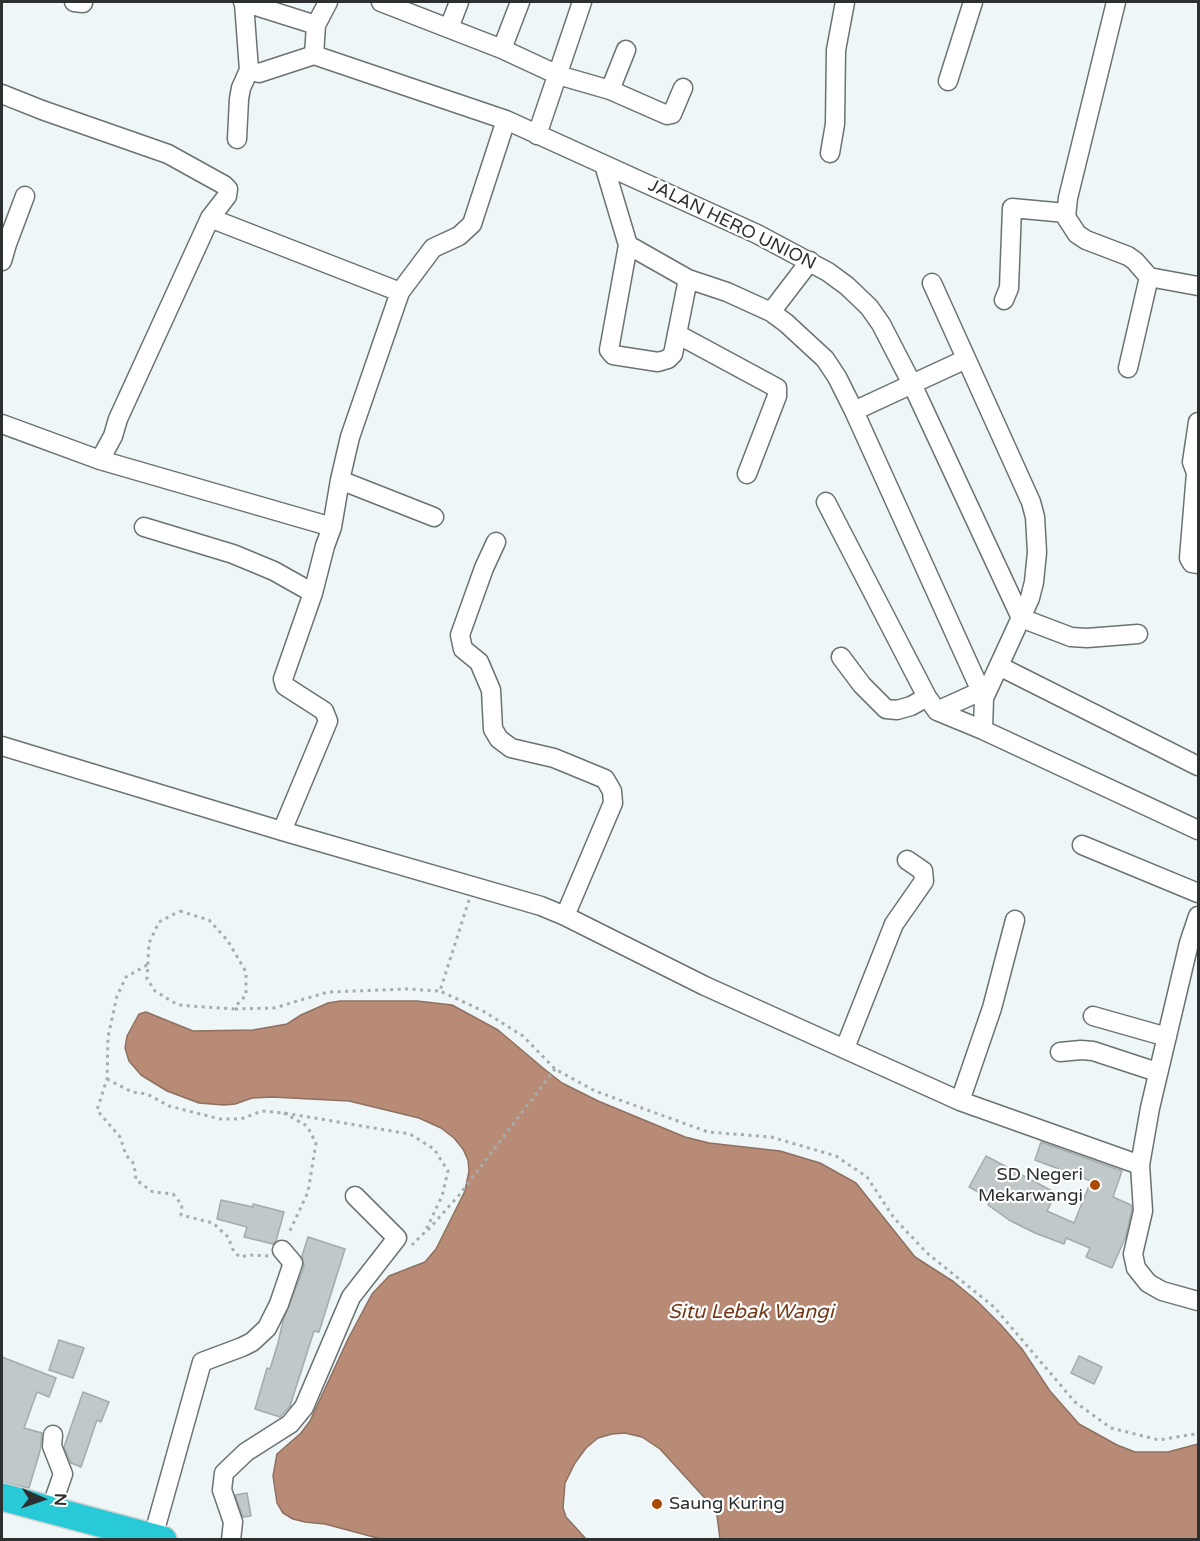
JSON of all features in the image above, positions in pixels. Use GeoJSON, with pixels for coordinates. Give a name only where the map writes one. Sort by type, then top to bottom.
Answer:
{"type":"FeatureCollection","features":[{"type":"Feature","properties":{"kind":"highway"},"geometry":{"type":"LineString","coordinates":[[2,1497],[50,1511],[98,1534]]}},
{"type":"Feature","properties":{"kind":"highway"},"geometry":{"type":"LineString","coordinates":[[2,1515],[98,1534],[158,1538]]}},
{"type":"Feature","properties":{"kind":"street"},"geometry":{"type":"LineString","coordinates":[[237,139],[241,88],[249,70],[243,2],[316,25]]}},
{"type":"Feature","properties":{"kind":"street"},"geometry":{"type":"LineString","coordinates":[[249,70],[259,73],[314,55],[316,25],[328,2]]}},
{"type":"Feature","properties":{"kind":"street"},"geometry":{"type":"LineString","coordinates":[[449,28],[459,2]]}},
{"type":"Feature","properties":{"kind":"street"},"geometry":{"type":"LineString","coordinates":[[502,49],[520,2]]}},
{"type":"Feature","properties":{"kind":"street"},"geometry":{"type":"LineString","coordinates":[[537,135],[582,2]]}},
{"type":"Feature","properties":{"kind":"street"},"geometry":{"type":"LineString","coordinates":[[830,153],[835,124],[836,50],[845,2]]}},
{"type":"Feature","properties":{"kind":"street"},"geometry":{"type":"LineString","coordinates":[[948,81],[973,2]]}},
{"type":"Feature","properties":{"kind":"street"},"geometry":{"type":"LineString","coordinates":[[1116,2],[1066,213],[1067,221],[1077,234],[1086,240],[1128,256],[1149,277],[1198,286]]}},
{"type":"Feature","properties":{"kind":"street"},"geometry":{"type":"LineString","coordinates":[[388,3],[502,49],[558,75],[610,90],[667,115],[672,114],[683,88]]}},
{"type":"Feature","properties":{"kind":"street"},"geometry":{"type":"LineString","coordinates":[[610,90],[626,50]]}},
{"type":"Feature","properties":{"kind":"street","name":"JALAN HERO UNION"},"geometry":{"type":"LineString","coordinates":[[314,55],[506,120],[706,210],[828,272],[869,307],[881,324],[912,384],[1021,618]]}},
{"type":"Feature","properties":{"kind":"street"},"geometry":{"type":"LineString","coordinates":[[2,94],[168,154],[228,189],[227,196],[210,218],[117,419],[113,436],[100,460]]}},
{"type":"Feature","properties":{"kind":"street"},"geometry":{"type":"LineString","coordinates":[[282,831],[328,721],[324,711],[285,686],[283,679],[313,593],[332,527],[350,437],[400,292],[432,248],[459,236],[472,224],[506,120]]}},
{"type":"Feature","properties":{"kind":"street"},"geometry":{"type":"LineString","coordinates":[[604,165],[628,245],[609,350],[613,354],[658,362],[668,359],[673,354],[688,279]]}},
{"type":"Feature","properties":{"kind":"street"},"geometry":{"type":"LineString","coordinates":[[2,261],[4,243],[25,196]]}},
{"type":"Feature","properties":{"kind":"street"},"geometry":{"type":"LineString","coordinates":[[1004,300],[1009,288],[1012,208],[1066,213]]}},
{"type":"Feature","properties":{"kind":"street"},"geometry":{"type":"LineString","coordinates":[[210,218],[400,292]]}},
{"type":"Feature","properties":{"kind":"street"},"geometry":{"type":"LineString","coordinates":[[628,245],[688,279],[728,292],[771,312],[825,359],[854,411],[983,694],[983,730]]}},
{"type":"Feature","properties":{"kind":"street"},"geometry":{"type":"LineString","coordinates":[[771,312],[810,261]]}},
{"type":"Feature","properties":{"kind":"street"},"geometry":{"type":"LineString","coordinates":[[1128,368],[1149,277]]}},
{"type":"Feature","properties":{"kind":"street"},"geometry":{"type":"LineString","coordinates":[[842,657],[862,685],[886,709],[897,710],[983,694],[1021,618],[1034,582],[1037,552],[1032,502],[932,282]]}},
{"type":"Feature","properties":{"kind":"street"},"geometry":{"type":"LineString","coordinates":[[677,334],[777,388],[777,396],[747,474]]}},
{"type":"Feature","properties":{"kind":"street"},"geometry":{"type":"LineString","coordinates":[[854,411],[966,359]]}},
{"type":"Feature","properties":{"kind":"street"},"geometry":{"type":"LineString","coordinates":[[1198,422],[1192,462],[1196,473],[1189,558],[1192,563],[1198,564]]}},
{"type":"Feature","properties":{"kind":"street"},"geometry":{"type":"LineString","coordinates":[[2,424],[100,460],[332,527]]}},
{"type":"Feature","properties":{"kind":"street"},"geometry":{"type":"LineString","coordinates":[[340,480],[434,517]]}},
{"type":"Feature","properties":{"kind":"street"},"geometry":{"type":"LineString","coordinates":[[826,502],[932,704],[1198,830]]}},
{"type":"Feature","properties":{"kind":"street"},"geometry":{"type":"LineString","coordinates":[[144,527],[233,554],[274,571],[313,593]]}},
{"type":"Feature","properties":{"kind":"street"},"geometry":{"type":"LineString","coordinates":[[496,543],[484,568],[459,635],[463,650],[479,662],[491,690],[494,729],[499,739],[511,748],[554,758],[605,779],[612,791],[613,803],[565,916]]}},
{"type":"Feature","properties":{"kind":"street"},"geometry":{"type":"LineString","coordinates":[[1021,618],[1071,636],[1087,638],[1138,634]]}},
{"type":"Feature","properties":{"kind":"street"},"geometry":{"type":"LineString","coordinates":[[999,666],[1198,766]]}},
{"type":"Feature","properties":{"kind":"street"},"geometry":{"type":"LineString","coordinates":[[2,746],[282,831],[541,906],[705,986],[960,1101],[1140,1165]]}},
{"type":"Feature","properties":{"kind":"street"},"geometry":{"type":"LineString","coordinates":[[1082,845],[1198,893]]}},
{"type":"Feature","properties":{"kind":"street"},"geometry":{"type":"LineString","coordinates":[[845,1048],[894,924],[924,880],[924,871],[907,860]]}},
{"type":"Feature","properties":{"kind":"street"},"geometry":{"type":"LineString","coordinates":[[1198,916],[1189,943],[1157,1072],[1140,1165],[1143,1211],[1133,1254],[1136,1268],[1148,1283],[1162,1291],[1198,1301]]}},
{"type":"Feature","properties":{"kind":"street"},"geometry":{"type":"LineString","coordinates":[[960,1101],[992,1008],[1015,920]]}},
{"type":"Feature","properties":{"kind":"street"},"geometry":{"type":"LineString","coordinates":[[1093,1016],[1167,1037]]}},
{"type":"Feature","properties":{"kind":"street"},"geometry":{"type":"LineString","coordinates":[[1060,1052],[1082,1050],[1093,1052],[1157,1072]]}},
{"type":"Feature","properties":{"kind":"street"},"geometry":{"type":"LineString","coordinates":[[231,1539],[234,1522],[222,1490],[224,1473],[246,1452],[290,1424],[304,1407],[351,1297],[397,1238],[355,1196]]}},
{"type":"Feature","properties":{"kind":"street"},"geometry":{"type":"LineString","coordinates":[[158,1538],[202,1362],[252,1342],[267,1328],[279,1304],[292,1263],[282,1250]]}},
{"type":"Feature","properties":{"kind":"street"},"geometry":{"type":"LineString","coordinates":[[50,1511],[63,1474],[52,1446],[53,1436]]}},
{"type":"Feature","properties":{"kind":"path"},"geometry":{"type":"LineString","coordinates":[[440,992],[473,887]]}},
{"type":"Feature","properties":{"kind":"path"},"geometry":{"type":"LineString","coordinates":[[233,1009],[246,995],[246,972],[228,941],[209,920],[180,911],[159,922],[149,943],[147,979],[155,991],[178,1005],[233,1009],[274,1008],[328,992],[407,989],[440,992],[483,1011],[523,1036],[555,1069],[595,1091],[708,1132],[771,1137],[836,1156],[867,1178],[894,1218],[927,1253],[994,1307],[1075,1402],[1111,1428],[1159,1440],[1194,1434],[1198,1431]]}},
{"type":"Feature","properties":{"kind":"path"},"geometry":{"type":"LineString","coordinates":[[147,965],[126,977],[117,996],[108,1037],[107,1078],[98,1110],[120,1137],[126,1155],[134,1164],[136,1180],[153,1192],[172,1194],[182,1205],[181,1215],[213,1223],[228,1237],[234,1252],[240,1257],[250,1255],[266,1257],[282,1250],[308,1192],[316,1143],[307,1126],[284,1113]]}},
{"type":"Feature","properties":{"kind":"path"},"geometry":{"type":"LineString","coordinates":[[411,1246],[460,1194],[555,1069]]}},
{"type":"Feature","properties":{"kind":"path"},"geometry":{"type":"LineString","coordinates":[[107,1078],[132,1092],[147,1094],[169,1106],[220,1119],[241,1119],[262,1111],[411,1134],[434,1149],[448,1171],[442,1196],[425,1232]]}},
{"type":"Feature","properties":{"kind":"water","name":"Situ Lebak Wangi"},"geometry":{"type":"Polygon","coordinates":[[[417,1001],[452,1005],[498,1030],[562,1083],[598,1101],[685,1137],[709,1143],[780,1151],[820,1163],[856,1183],[915,1257],[954,1282],[1001,1325],[1022,1349],[1050,1391],[1079,1424],[1135,1452],[1168,1452],[1198,1444],[1198,1539],[720,1539],[717,1516],[713,1507],[660,1449],[642,1437],[625,1433],[598,1438],[586,1448],[565,1483],[563,1508],[566,1517],[586,1539],[381,1539],[325,1524],[293,1519],[283,1513],[277,1503],[273,1476],[277,1454],[301,1433],[310,1421],[348,1339],[372,1294],[389,1276],[425,1262],[436,1249],[465,1191],[469,1171],[468,1160],[454,1138],[441,1128],[419,1118],[349,1101],[272,1097],[252,1098],[224,1105],[199,1103],[167,1091],[141,1075],[129,1061],[125,1048],[127,1036],[139,1014],[146,1012],[193,1031],[253,1030],[287,1024],[328,1003],[417,1001]]]}},
{"type":"Feature","properties":{"kind":"building"},"geometry":{"type":"Polygon","coordinates":[[[1041,1142],[1122,1171],[1113,1197],[1131,1205],[1132,1210],[1126,1236],[1112,1268],[1086,1257],[1090,1248],[1066,1238],[1064,1244],[1009,1220],[988,1205],[991,1199],[969,1187],[986,1156],[1056,1193],[1047,1211],[1074,1223],[1091,1181],[1035,1160],[1041,1142]]]}},
{"type":"Feature","properties":{"kind":"building"},"geometry":{"type":"Polygon","coordinates":[[[221,1200],[253,1207],[253,1204],[284,1212],[276,1241],[273,1244],[244,1237],[247,1227],[217,1219],[221,1200]]]}},
{"type":"Feature","properties":{"kind":"building"},"geometry":{"type":"Polygon","coordinates":[[[308,1237],[345,1249],[319,1332],[314,1331],[290,1406],[280,1417],[255,1409],[267,1368],[270,1369],[283,1321],[304,1267],[302,1256],[308,1237]]]}},
{"type":"Feature","properties":{"kind":"building"},"geometry":{"type":"Polygon","coordinates":[[[59,1340],[84,1348],[73,1378],[49,1370],[59,1340]]]}},
{"type":"Feature","properties":{"kind":"building"},"geometry":{"type":"Polygon","coordinates":[[[1079,1356],[1102,1367],[1094,1384],[1071,1373],[1079,1356]]]}},
{"type":"Feature","properties":{"kind":"building"},"geometry":{"type":"Polygon","coordinates":[[[2,1357],[56,1378],[49,1397],[37,1392],[24,1428],[42,1433],[40,1451],[29,1488],[2,1482],[2,1357]]]}},
{"type":"Feature","properties":{"kind":"building"},"geometry":{"type":"Polygon","coordinates":[[[83,1392],[109,1402],[101,1422],[97,1420],[81,1467],[71,1463],[64,1447],[83,1392]]]}},
{"type":"Feature","properties":{"kind":"building"},"geometry":{"type":"Polygon","coordinates":[[[247,1493],[251,1516],[243,1517],[235,1495],[247,1493]]]}},
{"type":"Feature","properties":{"kind":"place","name":"SD Negeri Mekarwangi"},"geometry":{"type":"Point","coordinates":[1095,1185]}},
{"type":"Feature","properties":{"kind":"place","name":"Saung Kuring"},"geometry":{"type":"Point","coordinates":[657,1504]}}]}
